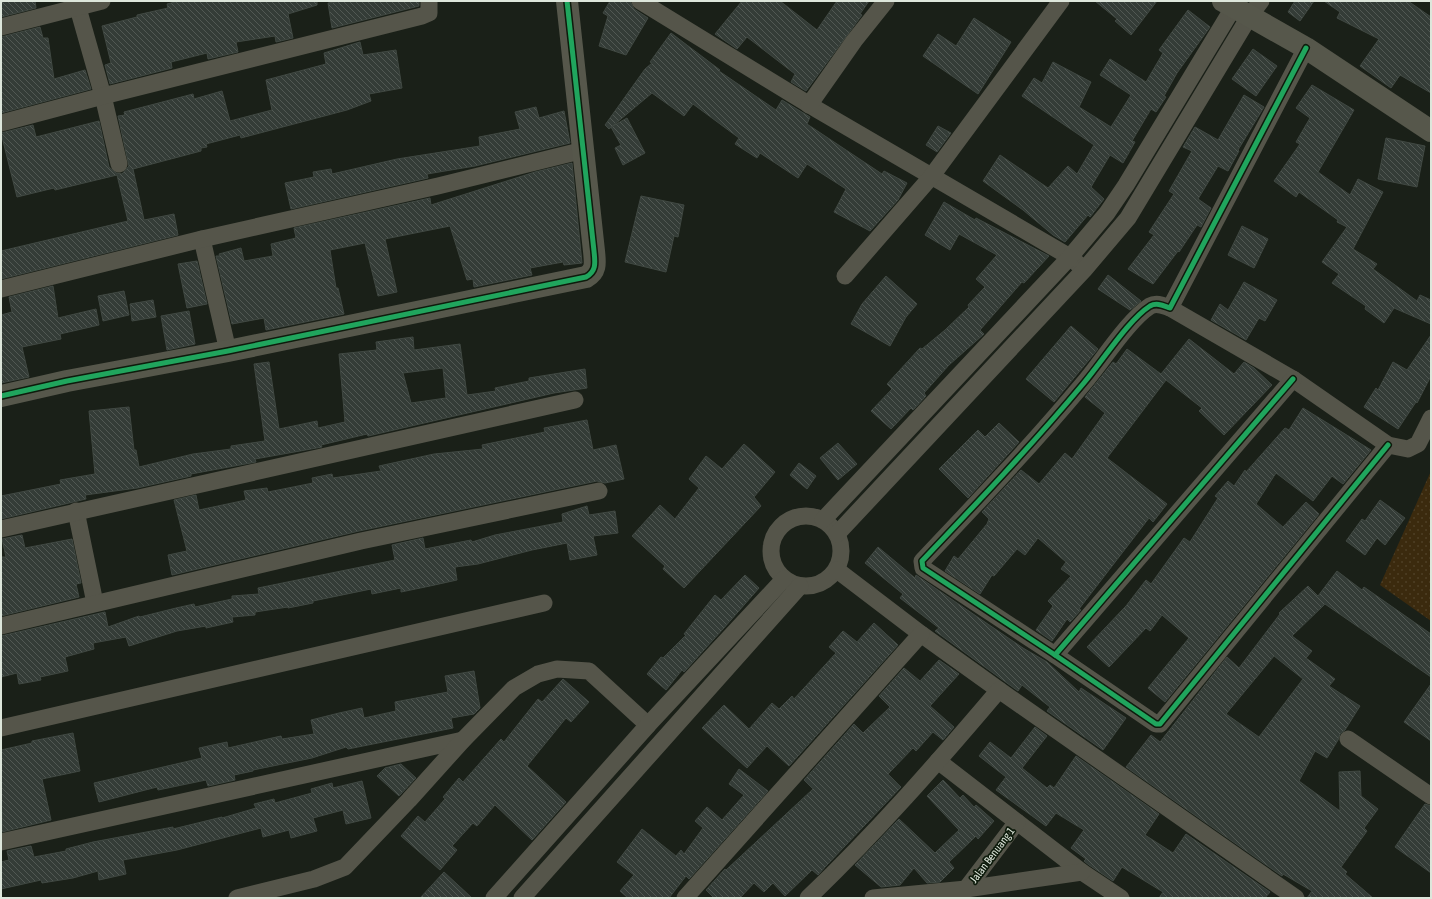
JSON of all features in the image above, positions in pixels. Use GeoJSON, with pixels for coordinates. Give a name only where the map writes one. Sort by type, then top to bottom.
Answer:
{"type":"FeatureCollection","features":[{"type":"Feature","properties":{"kind":"street"},"geometry":{"type":"LineString","coordinates":[[1,27],[76,4],[102,1]]}},
{"type":"Feature","properties":{"kind":"street"},"geometry":{"type":"LineString","coordinates":[[1,123],[422,16],[429,13],[429,1]]}},
{"type":"Feature","properties":{"kind":"street"},"geometry":{"type":"LineString","coordinates":[[1,396],[67,381],[228,351],[586,277],[592,274],[595,267],[584,150],[567,1]]}},
{"type":"Feature","properties":{"kind":"street"},"geometry":{"type":"LineString","coordinates":[[640,1],[809,105],[1070,257],[1084,270]]}},
{"type":"Feature","properties":{"kind":"street"},"geometry":{"type":"LineString","coordinates":[[809,105],[854,41],[886,1]]}},
{"type":"Feature","properties":{"kind":"street"},"geometry":{"type":"LineString","coordinates":[[845,276],[931,177],[1061,1]]}},
{"type":"Feature","properties":{"kind":"street"},"geometry":{"type":"LineString","coordinates":[[76,4],[103,96],[119,164]]}},
{"type":"Feature","properties":{"kind":"street"},"geometry":{"type":"LineString","coordinates":[[1241,7],[1431,131]]}},
{"type":"Feature","properties":{"kind":"street"},"geometry":{"type":"LineString","coordinates":[[824,520],[1070,257],[1107,214],[1241,7]]}},
{"type":"Feature","properties":{"kind":"street"},"geometry":{"type":"LineString","coordinates":[[837,534],[1084,270],[1128,218],[1241,7]]}},
{"type":"Feature","properties":{"kind":"street"},"geometry":{"type":"LineString","coordinates":[[1170,308],[1306,48]]}},
{"type":"Feature","properties":{"kind":"street"},"geometry":{"type":"LineString","coordinates":[[1,289],[202,239],[438,186],[584,150]]}},
{"type":"Feature","properties":{"kind":"street"},"geometry":{"type":"LineString","coordinates":[[202,239],[228,351]]}},
{"type":"Feature","properties":{"kind":"street"},"geometry":{"type":"LineString","coordinates":[[1388,445],[1160,724],[1156,724],[923,568],[922,561],[987,493],[1083,384],[1134,320],[1152,305],[1159,304],[1170,308],[1293,379],[1388,445],[1408,449],[1418,444],[1431,418]]}},
{"type":"Feature","properties":{"kind":"street"},"geometry":{"type":"LineString","coordinates":[[1055,655],[1293,379]]}},
{"type":"Feature","properties":{"kind":"street"},"geometry":{"type":"LineString","coordinates":[[1,529],[575,400]]}},
{"type":"Feature","properties":{"kind":"street"},"geometry":{"type":"LineString","coordinates":[[1,626],[361,542],[599,491]]}},
{"type":"Feature","properties":{"kind":"street"},"geometry":{"type":"LineString","coordinates":[[76,511],[96,603]]}},
{"type":"Feature","properties":{"kind":"street"},"geometry":{"type":"LineString","coordinates":[[809,515],[824,520],[837,534],[842,546],[841,558],[837,570],[827,580],[815,586],[800,586],[784,579],[775,568],[771,553],[773,538],[782,525],[794,517],[809,515]]}},
{"type":"Feature","properties":{"kind":"street"},"geometry":{"type":"LineString","coordinates":[[837,570],[921,634],[999,690],[1296,898]]}},
{"type":"Feature","properties":{"kind":"street"},"geometry":{"type":"LineString","coordinates":[[494,898],[648,725],[784,579]]}},
{"type":"Feature","properties":{"kind":"street"},"geometry":{"type":"LineString","coordinates":[[522,898],[800,586]]}},
{"type":"Feature","properties":{"kind":"street"},"geometry":{"type":"LineString","coordinates":[[1,728],[544,603]]}},
{"type":"Feature","properties":{"kind":"street"},"geometry":{"type":"LineString","coordinates":[[685,898],[921,634]]}},
{"type":"Feature","properties":{"kind":"street"},"geometry":{"type":"LineString","coordinates":[[237,898],[314,879],[345,867],[409,800],[463,740],[514,688],[538,674],[557,669],[589,671],[648,725]]}},
{"type":"Feature","properties":{"kind":"street"},"geometry":{"type":"LineString","coordinates":[[808,898],[870,836],[938,761],[999,690]]}},
{"type":"Feature","properties":{"kind":"street"},"geometry":{"type":"LineString","coordinates":[[1348,739],[1431,796]]}},
{"type":"Feature","properties":{"kind":"street"},"geometry":{"type":"LineString","coordinates":[[1,842],[463,740]]}},
{"type":"Feature","properties":{"kind":"street"},"geometry":{"type":"LineString","coordinates":[[938,761],[1082,872],[1121,898]]}},
{"type":"Feature","properties":{"kind":"street","name":"Jalan Benuang 1"},"geometry":{"type":"LineString","coordinates":[[966,889],[1017,822]]}},
{"type":"Feature","properties":{"kind":"street"},"geometry":{"type":"LineString","coordinates":[[873,898],[966,889],[1082,872]]}},
{"type":"Feature","properties":{"kind":"shaded area"},"geometry":{"type":"Polygon","coordinates":[[[1431,471],[1431,621],[1380,585],[1431,471]]]}},
{"type":"Feature","properties":{"kind":"building"},"geometry":{"type":"Polygon","coordinates":[[[1,1],[35,1],[36,8],[1,17],[1,1]]]}},
{"type":"Feature","properties":{"kind":"building"},"geometry":{"type":"Polygon","coordinates":[[[179,1],[317,1],[317,5],[288,14],[293,38],[276,42],[275,36],[236,42],[238,52],[208,59],[207,53],[171,62],[172,68],[110,84],[105,65],[111,63],[102,26],[137,17],[137,15],[168,8],[167,4],[179,1]]]}},
{"type":"Feature","properties":{"kind":"building"},"geometry":{"type":"Polygon","coordinates":[[[341,1],[419,1],[419,6],[332,28],[328,3],[341,1]]]}},
{"type":"Feature","properties":{"kind":"building"},"geometry":{"type":"Polygon","coordinates":[[[610,1],[630,1],[634,9],[648,18],[626,55],[599,46],[608,16],[603,13],[610,1]]]}},
{"type":"Feature","properties":{"kind":"building"},"geometry":{"type":"Polygon","coordinates":[[[742,1],[780,1],[817,30],[837,1],[869,1],[860,14],[862,15],[806,91],[791,82],[795,74],[747,37],[737,49],[715,34],[742,1]]]}},
{"type":"Feature","properties":{"kind":"building"},"geometry":{"type":"Polygon","coordinates":[[[1095,1],[1157,1],[1131,35],[1115,21],[1117,19],[1095,1]]]}},
{"type":"Feature","properties":{"kind":"building"},"geometry":{"type":"Polygon","coordinates":[[[1295,1],[1314,1],[1300,21],[1288,12],[1295,1]]]}},
{"type":"Feature","properties":{"kind":"building"},"geometry":{"type":"Polygon","coordinates":[[[1324,1],[1408,1],[1431,17],[1431,93],[1400,75],[1391,88],[1360,66],[1379,39],[1337,18],[1340,12],[1324,1]]]}},
{"type":"Feature","properties":{"kind":"building"},"geometry":{"type":"Polygon","coordinates":[[[1188,10],[1210,27],[1177,73],[1164,96],[1166,97],[1156,112],[1151,109],[1132,141],[1135,142],[1123,163],[1110,155],[1091,187],[1104,199],[1090,217],[1088,215],[1065,242],[1053,235],[1023,210],[983,181],[1000,155],[1048,188],[1068,166],[1077,174],[1094,145],[1022,96],[1034,78],[1042,83],[1053,62],[1091,82],[1079,107],[1111,127],[1131,95],[1100,75],[1110,59],[1146,82],[1163,53],[1159,50],[1188,10]]]}},
{"type":"Feature","properties":{"kind":"building"},"geometry":{"type":"Polygon","coordinates":[[[974,18],[1011,42],[978,94],[923,56],[938,34],[956,46],[974,18]]]}},
{"type":"Feature","properties":{"kind":"building"},"geometry":{"type":"Polygon","coordinates":[[[40,27],[43,38],[48,38],[54,79],[85,70],[91,89],[1,113],[1,37],[40,27]]]}},
{"type":"Feature","properties":{"kind":"building"},"geometry":{"type":"Polygon","coordinates":[[[671,33],[720,70],[719,71],[776,110],[782,100],[810,117],[807,124],[882,174],[884,171],[907,183],[898,200],[870,231],[834,212],[846,189],[807,164],[798,178],[760,153],[757,158],[735,144],[739,138],[693,104],[684,116],[652,93],[609,129],[605,125],[645,69],[652,63],[650,62],[671,33]]]}},
{"type":"Feature","properties":{"kind":"building"},"geometry":{"type":"Polygon","coordinates":[[[360,42],[363,55],[396,50],[402,88],[369,94],[371,101],[347,110],[241,138],[240,135],[206,144],[207,147],[201,148],[201,151],[133,169],[144,220],[174,214],[178,235],[1,279],[1,251],[128,221],[117,175],[55,190],[54,188],[17,197],[1,133],[33,125],[36,137],[99,121],[109,167],[116,173],[122,174],[129,166],[118,116],[125,115],[124,112],[193,94],[194,99],[222,91],[230,121],[272,110],[266,80],[326,64],[324,53],[360,42]]]}},
{"type":"Feature","properties":{"kind":"building"},"geometry":{"type":"Polygon","coordinates":[[[1253,49],[1277,66],[1256,96],[1232,79],[1253,49]]]}},
{"type":"Feature","properties":{"kind":"building"},"geometry":{"type":"Polygon","coordinates":[[[1312,85],[1354,110],[1318,172],[1350,195],[1358,179],[1383,192],[1353,249],[1377,264],[1373,269],[1417,301],[1420,295],[1431,300],[1431,324],[1394,308],[1384,323],[1365,309],[1366,306],[1332,283],[1339,274],[1322,262],[1347,227],[1337,222],[1338,220],[1299,192],[1296,197],[1274,181],[1300,144],[1296,142],[1310,118],[1296,108],[1312,85]]]}},
{"type":"Feature","properties":{"kind":"building"},"geometry":{"type":"Polygon","coordinates":[[[1244,95],[1264,107],[1238,150],[1239,151],[1228,171],[1218,166],[1198,199],[1211,208],[1201,227],[1197,225],[1179,252],[1178,251],[1153,284],[1128,269],[1154,235],[1149,232],[1174,194],[1169,191],[1192,151],[1183,147],[1195,127],[1218,140],[1244,95]]]}},
{"type":"Feature","properties":{"kind":"building"},"geometry":{"type":"Polygon","coordinates":[[[536,107],[539,118],[564,111],[570,143],[475,166],[427,174],[428,178],[291,209],[285,183],[314,177],[313,172],[331,169],[332,174],[397,159],[480,146],[479,137],[520,129],[515,112],[536,107]]]}},
{"type":"Feature","properties":{"kind":"building"},"geometry":{"type":"Polygon","coordinates":[[[627,118],[645,153],[623,165],[615,148],[621,145],[611,127],[627,118]]]}},
{"type":"Feature","properties":{"kind":"building"},"geometry":{"type":"Polygon","coordinates":[[[938,126],[951,133],[937,152],[926,145],[938,126]]]}},
{"type":"Feature","properties":{"kind":"building"},"geometry":{"type":"Polygon","coordinates":[[[1386,138],[1425,146],[1417,187],[1378,179],[1386,138]]]}},
{"type":"Feature","properties":{"kind":"building"},"geometry":{"type":"Polygon","coordinates":[[[572,163],[582,263],[564,265],[563,262],[530,268],[532,275],[474,287],[473,279],[467,280],[450,226],[385,239],[397,292],[378,296],[365,243],[330,250],[336,288],[338,288],[344,314],[266,330],[264,318],[232,324],[216,256],[220,256],[219,254],[241,248],[244,261],[273,256],[271,244],[296,238],[294,228],[430,198],[431,205],[535,172],[572,163]]]}},
{"type":"Feature","properties":{"kind":"building"},"geometry":{"type":"Polygon","coordinates":[[[641,196],[684,205],[678,237],[674,236],[666,272],[625,262],[641,196]]]}},
{"type":"Feature","properties":{"kind":"building"},"geometry":{"type":"Polygon","coordinates":[[[944,202],[975,220],[976,218],[1049,256],[1024,283],[1022,282],[980,330],[984,334],[949,365],[924,393],[926,396],[913,410],[911,408],[891,429],[871,411],[892,389],[887,384],[920,348],[922,349],[945,330],[969,307],[968,305],[985,287],[976,279],[997,255],[959,234],[950,250],[925,235],[944,202]]]}},
{"type":"Feature","properties":{"kind":"building"},"geometry":{"type":"Polygon","coordinates":[[[1242,226],[1268,239],[1254,268],[1228,255],[1242,226]]]}},
{"type":"Feature","properties":{"kind":"building"},"geometry":{"type":"Polygon","coordinates":[[[197,261],[207,304],[187,308],[178,264],[197,261]]]}},
{"type":"Feature","properties":{"kind":"building"},"geometry":{"type":"Polygon","coordinates":[[[1108,275],[1141,301],[1130,310],[1098,289],[1108,275]]]}},
{"type":"Feature","properties":{"kind":"building"},"geometry":{"type":"Polygon","coordinates":[[[886,276],[917,304],[906,317],[890,346],[851,324],[862,304],[886,276]]]}},
{"type":"Feature","properties":{"kind":"building"},"geometry":{"type":"Polygon","coordinates":[[[1244,282],[1277,300],[1265,321],[1259,318],[1246,340],[1211,320],[1220,304],[1228,310],[1244,282]]]}},
{"type":"Feature","properties":{"kind":"building"},"geometry":{"type":"Polygon","coordinates":[[[53,286],[58,318],[96,309],[99,325],[60,334],[61,339],[22,347],[29,377],[1,383],[1,315],[12,312],[9,297],[53,286]]]}},
{"type":"Feature","properties":{"kind":"building"},"geometry":{"type":"Polygon","coordinates":[[[124,291],[129,315],[103,321],[98,296],[124,291]]]}},
{"type":"Feature","properties":{"kind":"building"},"geometry":{"type":"Polygon","coordinates":[[[153,300],[156,317],[132,321],[130,304],[153,300]]]}},
{"type":"Feature","properties":{"kind":"building"},"geometry":{"type":"Polygon","coordinates":[[[189,311],[195,344],[167,350],[161,316],[189,311]]]}},
{"type":"Feature","properties":{"kind":"building"},"geometry":{"type":"Polygon","coordinates":[[[1071,326],[1098,349],[1054,402],[1026,379],[1071,326]]]}},
{"type":"Feature","properties":{"kind":"building"},"geometry":{"type":"Polygon","coordinates":[[[1431,335],[1431,376],[1417,403],[1416,402],[1398,429],[1364,407],[1376,388],[1378,390],[1393,362],[1407,370],[1431,335]]]}},
{"type":"Feature","properties":{"kind":"building"},"geometry":{"type":"Polygon","coordinates":[[[413,337],[414,350],[460,344],[467,395],[496,391],[495,388],[529,381],[529,378],[585,369],[587,388],[554,393],[368,436],[367,434],[321,445],[322,447],[255,459],[256,462],[191,474],[191,476],[137,488],[85,495],[86,499],[1,519],[1,496],[61,484],[60,480],[95,474],[89,411],[129,407],[134,450],[136,450],[139,467],[193,454],[231,449],[231,446],[265,441],[254,364],[269,362],[279,429],[317,421],[318,428],[345,422],[339,354],[377,350],[376,342],[413,337]],[[443,368],[403,373],[411,403],[446,398],[443,368]]]}},
{"type":"Feature","properties":{"kind":"building"},"geometry":{"type":"Polygon","coordinates":[[[1189,339],[1234,374],[1244,362],[1254,368],[1272,385],[1224,435],[1199,411],[1202,408],[1166,380],[1107,458],[1167,504],[1153,522],[1149,518],[1079,609],[1081,610],[1070,622],[1067,619],[1052,641],[1036,630],[1053,606],[1048,601],[1071,576],[1061,569],[1066,562],[1038,538],[1025,555],[1017,549],[994,576],[992,575],[980,594],[945,571],[954,556],[958,559],[987,524],[989,519],[982,512],[1021,470],[1039,484],[1065,453],[1072,459],[1105,413],[1085,397],[1113,362],[1116,364],[1127,349],[1161,374],[1189,339]]]}},
{"type":"Feature","properties":{"kind":"building"},"geometry":{"type":"Polygon","coordinates":[[[1303,408],[1371,450],[1343,484],[1332,476],[1313,501],[1276,473],[1256,504],[1283,527],[1306,502],[1319,514],[1165,702],[1148,688],[1189,638],[1162,615],[1150,631],[1146,628],[1109,667],[1087,647],[1126,606],[1146,580],[1151,584],[1184,538],[1190,542],[1218,498],[1215,496],[1228,481],[1234,486],[1245,470],[1246,472],[1285,428],[1289,430],[1303,408]]]}},
{"type":"Feature","properties":{"kind":"building"},"geometry":{"type":"Polygon","coordinates":[[[587,420],[593,450],[616,445],[624,479],[605,483],[597,481],[359,531],[172,575],[168,555],[187,551],[174,500],[196,495],[199,510],[246,500],[244,491],[267,488],[268,492],[313,483],[312,478],[332,474],[333,478],[381,471],[379,466],[434,454],[483,449],[482,445],[545,432],[544,428],[587,420]]]}},
{"type":"Feature","properties":{"kind":"building"},"geometry":{"type":"Polygon","coordinates":[[[999,423],[1019,442],[968,498],[939,469],[978,430],[985,437],[999,423]]]}},
{"type":"Feature","properties":{"kind":"building"},"geometry":{"type":"Polygon","coordinates":[[[838,443],[857,464],[838,480],[820,458],[838,443]]]}},
{"type":"Feature","properties":{"kind":"building"},"geometry":{"type":"Polygon","coordinates":[[[744,444],[775,472],[754,497],[761,506],[684,588],[663,569],[665,566],[632,536],[660,505],[675,519],[699,488],[689,479],[706,456],[722,469],[744,444]]]}},
{"type":"Feature","properties":{"kind":"building"},"geometry":{"type":"Polygon","coordinates":[[[799,463],[816,476],[807,489],[790,475],[799,463]]]}},
{"type":"Feature","properties":{"kind":"building"},"geometry":{"type":"Polygon","coordinates":[[[1380,500],[1405,518],[1385,545],[1377,538],[1365,555],[1346,541],[1362,519],[1365,521],[1380,500]]]}},
{"type":"Feature","properties":{"kind":"building"},"geometry":{"type":"Polygon","coordinates":[[[587,506],[589,515],[615,511],[618,533],[593,536],[597,555],[570,560],[567,543],[532,550],[478,564],[455,567],[457,580],[430,586],[401,592],[401,588],[372,594],[371,589],[313,601],[313,603],[288,608],[255,612],[255,615],[232,617],[233,622],[206,628],[206,626],[177,631],[129,646],[126,637],[93,643],[94,649],[65,657],[68,671],[40,677],[41,680],[19,684],[17,673],[1,677],[1,636],[105,612],[108,627],[139,616],[194,604],[195,607],[232,599],[232,596],[259,594],[258,588],[395,560],[392,545],[423,538],[425,549],[471,540],[472,542],[495,535],[563,522],[562,514],[587,506]]]}},
{"type":"Feature","properties":{"kind":"building"},"geometry":{"type":"Polygon","coordinates":[[[22,535],[25,548],[72,539],[81,583],[76,584],[79,597],[1,616],[1,557],[6,557],[2,539],[22,535]]]}},
{"type":"Feature","properties":{"kind":"building"},"geometry":{"type":"Polygon","coordinates":[[[878,547],[915,578],[916,575],[1023,648],[1047,662],[1079,692],[1081,688],[1126,718],[1103,750],[1047,711],[1050,707],[1022,685],[1018,691],[935,631],[939,628],[900,598],[903,594],[865,563],[878,547]]]}},
{"type":"Feature","properties":{"kind":"building"},"geometry":{"type":"Polygon","coordinates":[[[1337,571],[1362,590],[1364,587],[1431,634],[1431,677],[1325,604],[1292,636],[1312,651],[1306,658],[1335,679],[1329,686],[1360,706],[1345,730],[1340,734],[1327,758],[1315,751],[1299,781],[1340,811],[1339,772],[1360,771],[1361,796],[1378,809],[1364,828],[1367,831],[1341,867],[1347,872],[1345,874],[1373,898],[1307,898],[1312,891],[1283,874],[1282,876],[1126,767],[1151,735],[1160,742],[1227,657],[1239,668],[1280,614],[1279,613],[1308,586],[1318,596],[1337,571]],[[1274,656],[1226,714],[1259,737],[1303,679],[1274,656]]]}},
{"type":"Feature","properties":{"kind":"building"},"geometry":{"type":"Polygon","coordinates":[[[745,575],[759,588],[684,672],[682,670],[666,690],[647,674],[661,657],[663,658],[686,635],[684,634],[715,595],[721,600],[745,575]]]}},
{"type":"Feature","properties":{"kind":"building"},"geometry":{"type":"Polygon","coordinates":[[[874,623],[898,645],[789,766],[767,746],[747,768],[702,728],[724,705],[749,729],[772,703],[779,709],[792,696],[794,699],[836,653],[829,647],[843,631],[857,642],[874,623]]]}},
{"type":"Feature","properties":{"kind":"building"},"geometry":{"type":"Polygon","coordinates":[[[939,660],[959,674],[930,706],[954,727],[943,740],[933,732],[916,751],[913,748],[888,774],[901,787],[818,875],[812,870],[785,896],[773,883],[764,892],[754,883],[740,898],[714,898],[706,890],[725,869],[726,870],[813,789],[804,780],[854,724],[863,733],[890,707],[879,696],[904,668],[920,681],[939,660]]]}},
{"type":"Feature","properties":{"kind":"building"},"geometry":{"type":"Polygon","coordinates":[[[474,671],[480,708],[474,714],[451,718],[453,728],[348,749],[346,747],[312,758],[234,775],[235,780],[208,786],[206,780],[158,790],[157,787],[99,802],[94,783],[202,758],[199,748],[227,742],[228,748],[281,736],[282,739],[314,734],[311,720],[339,713],[362,708],[364,718],[396,711],[395,702],[448,692],[445,676],[474,671]]]}},
{"type":"Feature","properties":{"kind":"building"},"geometry":{"type":"Polygon","coordinates":[[[563,679],[589,702],[571,722],[566,718],[527,766],[566,802],[532,840],[495,805],[477,826],[473,823],[452,846],[457,850],[440,870],[401,836],[418,816],[425,822],[445,799],[443,797],[459,778],[463,782],[501,739],[504,742],[538,699],[542,702],[563,679]]]}},
{"type":"Feature","properties":{"kind":"building"},"geometry":{"type":"Polygon","coordinates":[[[1431,684],[1431,741],[1404,722],[1431,684]]]}},
{"type":"Feature","properties":{"kind":"building"},"geometry":{"type":"Polygon","coordinates":[[[1035,727],[1047,736],[1022,768],[1047,788],[1050,785],[1054,788],[1076,756],[1159,814],[1145,835],[1173,853],[1186,834],[1270,892],[1265,898],[1159,898],[1163,892],[1122,867],[1113,881],[1089,865],[1084,861],[1086,859],[1071,848],[1084,830],[1056,813],[1046,826],[996,790],[1006,777],[979,756],[990,742],[1011,758],[1035,727]]]}},
{"type":"Feature","properties":{"kind":"building"},"geometry":{"type":"Polygon","coordinates":[[[73,733],[80,771],[42,779],[51,820],[2,832],[1,750],[32,743],[32,741],[73,733]]]}},
{"type":"Feature","properties":{"kind":"building"},"geometry":{"type":"Polygon","coordinates":[[[401,764],[416,778],[399,796],[377,776],[385,768],[401,764]]]}},
{"type":"Feature","properties":{"kind":"building"},"geometry":{"type":"Polygon","coordinates":[[[739,769],[768,791],[689,879],[686,876],[669,898],[628,898],[620,891],[634,875],[617,862],[642,829],[676,856],[681,850],[684,854],[703,828],[695,821],[707,807],[722,820],[744,795],[729,784],[739,769]]]}},
{"type":"Feature","properties":{"kind":"building"},"geometry":{"type":"Polygon","coordinates":[[[943,780],[960,798],[963,795],[974,807],[976,805],[994,821],[978,839],[976,836],[949,862],[954,868],[940,882],[927,883],[914,868],[900,885],[881,887],[855,865],[899,819],[935,853],[959,830],[927,796],[943,780]]]}},
{"type":"Feature","properties":{"kind":"building"},"geometry":{"type":"Polygon","coordinates":[[[362,781],[371,818],[346,824],[343,810],[313,818],[317,831],[291,838],[289,830],[263,837],[261,828],[177,850],[123,860],[126,874],[99,880],[98,871],[73,878],[42,883],[41,880],[1,889],[1,862],[9,860],[7,851],[31,846],[34,857],[66,851],[66,849],[93,842],[173,827],[173,829],[222,818],[256,808],[254,804],[274,799],[275,803],[312,793],[311,789],[332,783],[333,788],[362,781]]]}},
{"type":"Feature","properties":{"kind":"building"},"geometry":{"type":"Polygon","coordinates":[[[1425,804],[1431,806],[1431,873],[1395,847],[1425,804]]]}},
{"type":"Feature","properties":{"kind":"building"},"geometry":{"type":"Polygon","coordinates":[[[444,872],[472,898],[420,898],[444,872]]]}},
{"type":"Feature","properties":{"kind":"cycle path"},"geometry":{"type":"LineString","coordinates":[[1,396],[67,381],[228,351],[590,275],[594,269],[595,259],[567,1]]}},
{"type":"Feature","properties":{"kind":"cycle path"},"geometry":{"type":"LineString","coordinates":[[1055,655],[923,568],[922,561],[984,496],[1044,429],[1083,384],[1133,321],[1142,312],[1155,304],[1170,308],[1306,48]]}},
{"type":"Feature","properties":{"kind":"cycle path"},"geometry":{"type":"LineString","coordinates":[[1293,379],[1055,655],[1156,724],[1160,724],[1388,445]]}}]}
